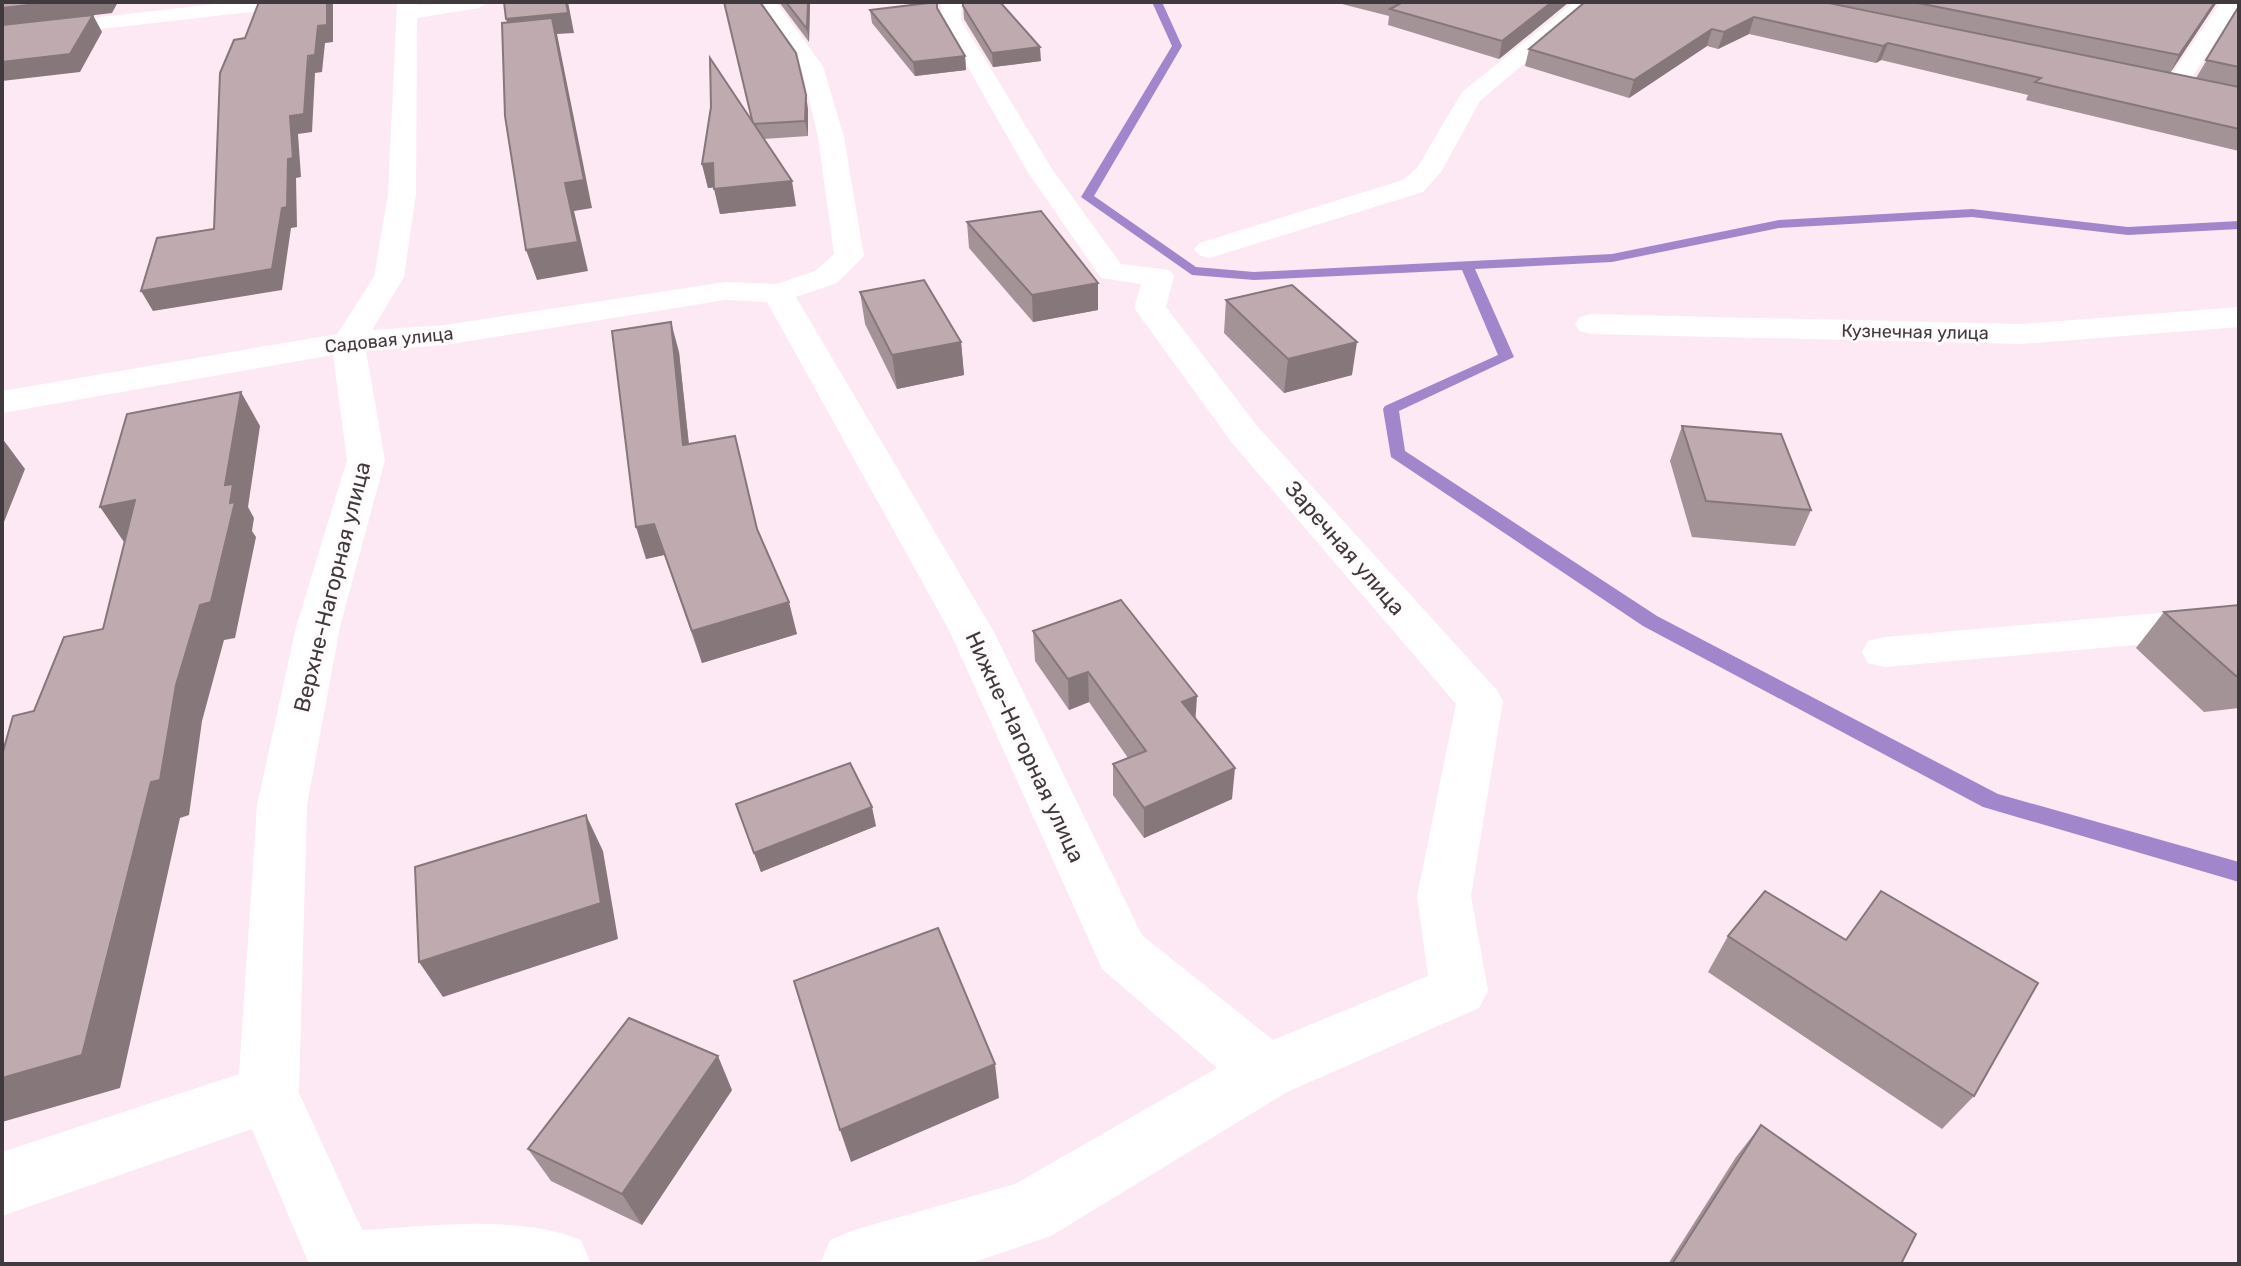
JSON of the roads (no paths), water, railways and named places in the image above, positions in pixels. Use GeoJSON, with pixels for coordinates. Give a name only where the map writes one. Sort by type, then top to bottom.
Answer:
{"type":"FeatureCollection","features":[{"type":"Feature","properties":{"kind":"street"},"geometry":{"type":"LineString","coordinates":[[2,34],[288,2]]}},
{"type":"Feature","properties":{"kind":"street"},"geometry":{"type":"LineString","coordinates":[[348,342],[389,277],[402,194],[407,8],[479,2]]}},
{"type":"Feature","properties":{"kind":"street"},"geometry":{"type":"LineString","coordinates":[[766,2],[812,66],[831,137],[849,256],[826,277],[778,293]]}},
{"type":"Feature","properties":{"kind":"street","name":"Заречная улица"},"geometry":{"type":"LineString","coordinates":[[951,2],[951,20],[1032,158],[1112,272],[1159,276],[1150,308],[1235,422],[1480,701],[1444,896],[1459,990],[1266,1072]]}},
{"type":"Feature","properties":{"kind":"street"},"geometry":{"type":"LineString","coordinates":[[1551,2],[1584,5]]}},
{"type":"Feature","properties":{"kind":"street"},"geometry":{"type":"LineString","coordinates":[[2201,90],[2168,83],[2231,2]]}},
{"type":"Feature","properties":{"kind":"street"},"geometry":{"type":"LineString","coordinates":[[1209,249],[1413,186],[1428,172],[1470,97],[1584,5]]}},
{"type":"Feature","properties":{"kind":"street","name":"Садовая улица"},"geometry":{"type":"LineString","coordinates":[[2,402],[348,342],[445,335],[725,291],[778,293]]}},
{"type":"Feature","properties":{"kind":"street","name":"Нижне-Нагорная улица"},"geometry":{"type":"LineString","coordinates":[[778,293],[972,632],[1122,952],[1266,1072]]}},
{"type":"Feature","properties":{"kind":"street","name":"Кузнечная улица"},"geometry":{"type":"LineString","coordinates":[[1591,324],[2022,334],[2239,317]]}},
{"type":"Feature","properties":{"kind":"street","name":"Верхне-Нагорная улица"},"geometry":{"type":"LineString","coordinates":[[343,1264],[268,1094],[282,805],[318,627],[366,460],[348,342]]}},
{"type":"Feature","properties":{"kind":"street"},"geometry":{"type":"LineString","coordinates":[[1884,652],[2239,621]]}},
{"type":"Feature","properties":{"kind":"street"},"geometry":{"type":"LineString","coordinates":[[854,1264],[1028,1213],[1266,1072]]}},
{"type":"Feature","properties":{"kind":"street"},"geometry":{"type":"LineString","coordinates":[[2,1184],[268,1094]]}},
{"type":"Feature","properties":{"kind":"street"},"geometry":{"type":"LineString","coordinates":[[350,1264],[477,1258],[557,1264]]}},
{"type":"Feature","properties":{"kind":"waterway"},"geometry":{"type":"LineString","coordinates":[[1157,2],[1177,46],[1087,197],[1192,271],[1254,276],[1612,258],[1779,224],[1972,213],[2128,231],[2239,225]]}},
{"type":"Feature","properties":{"kind":"waterway"},"geometry":{"type":"LineString","coordinates":[[1467,266],[1506,357],[1391,409],[1397,453],[1650,621],[1991,801],[2239,872]]}}]}
